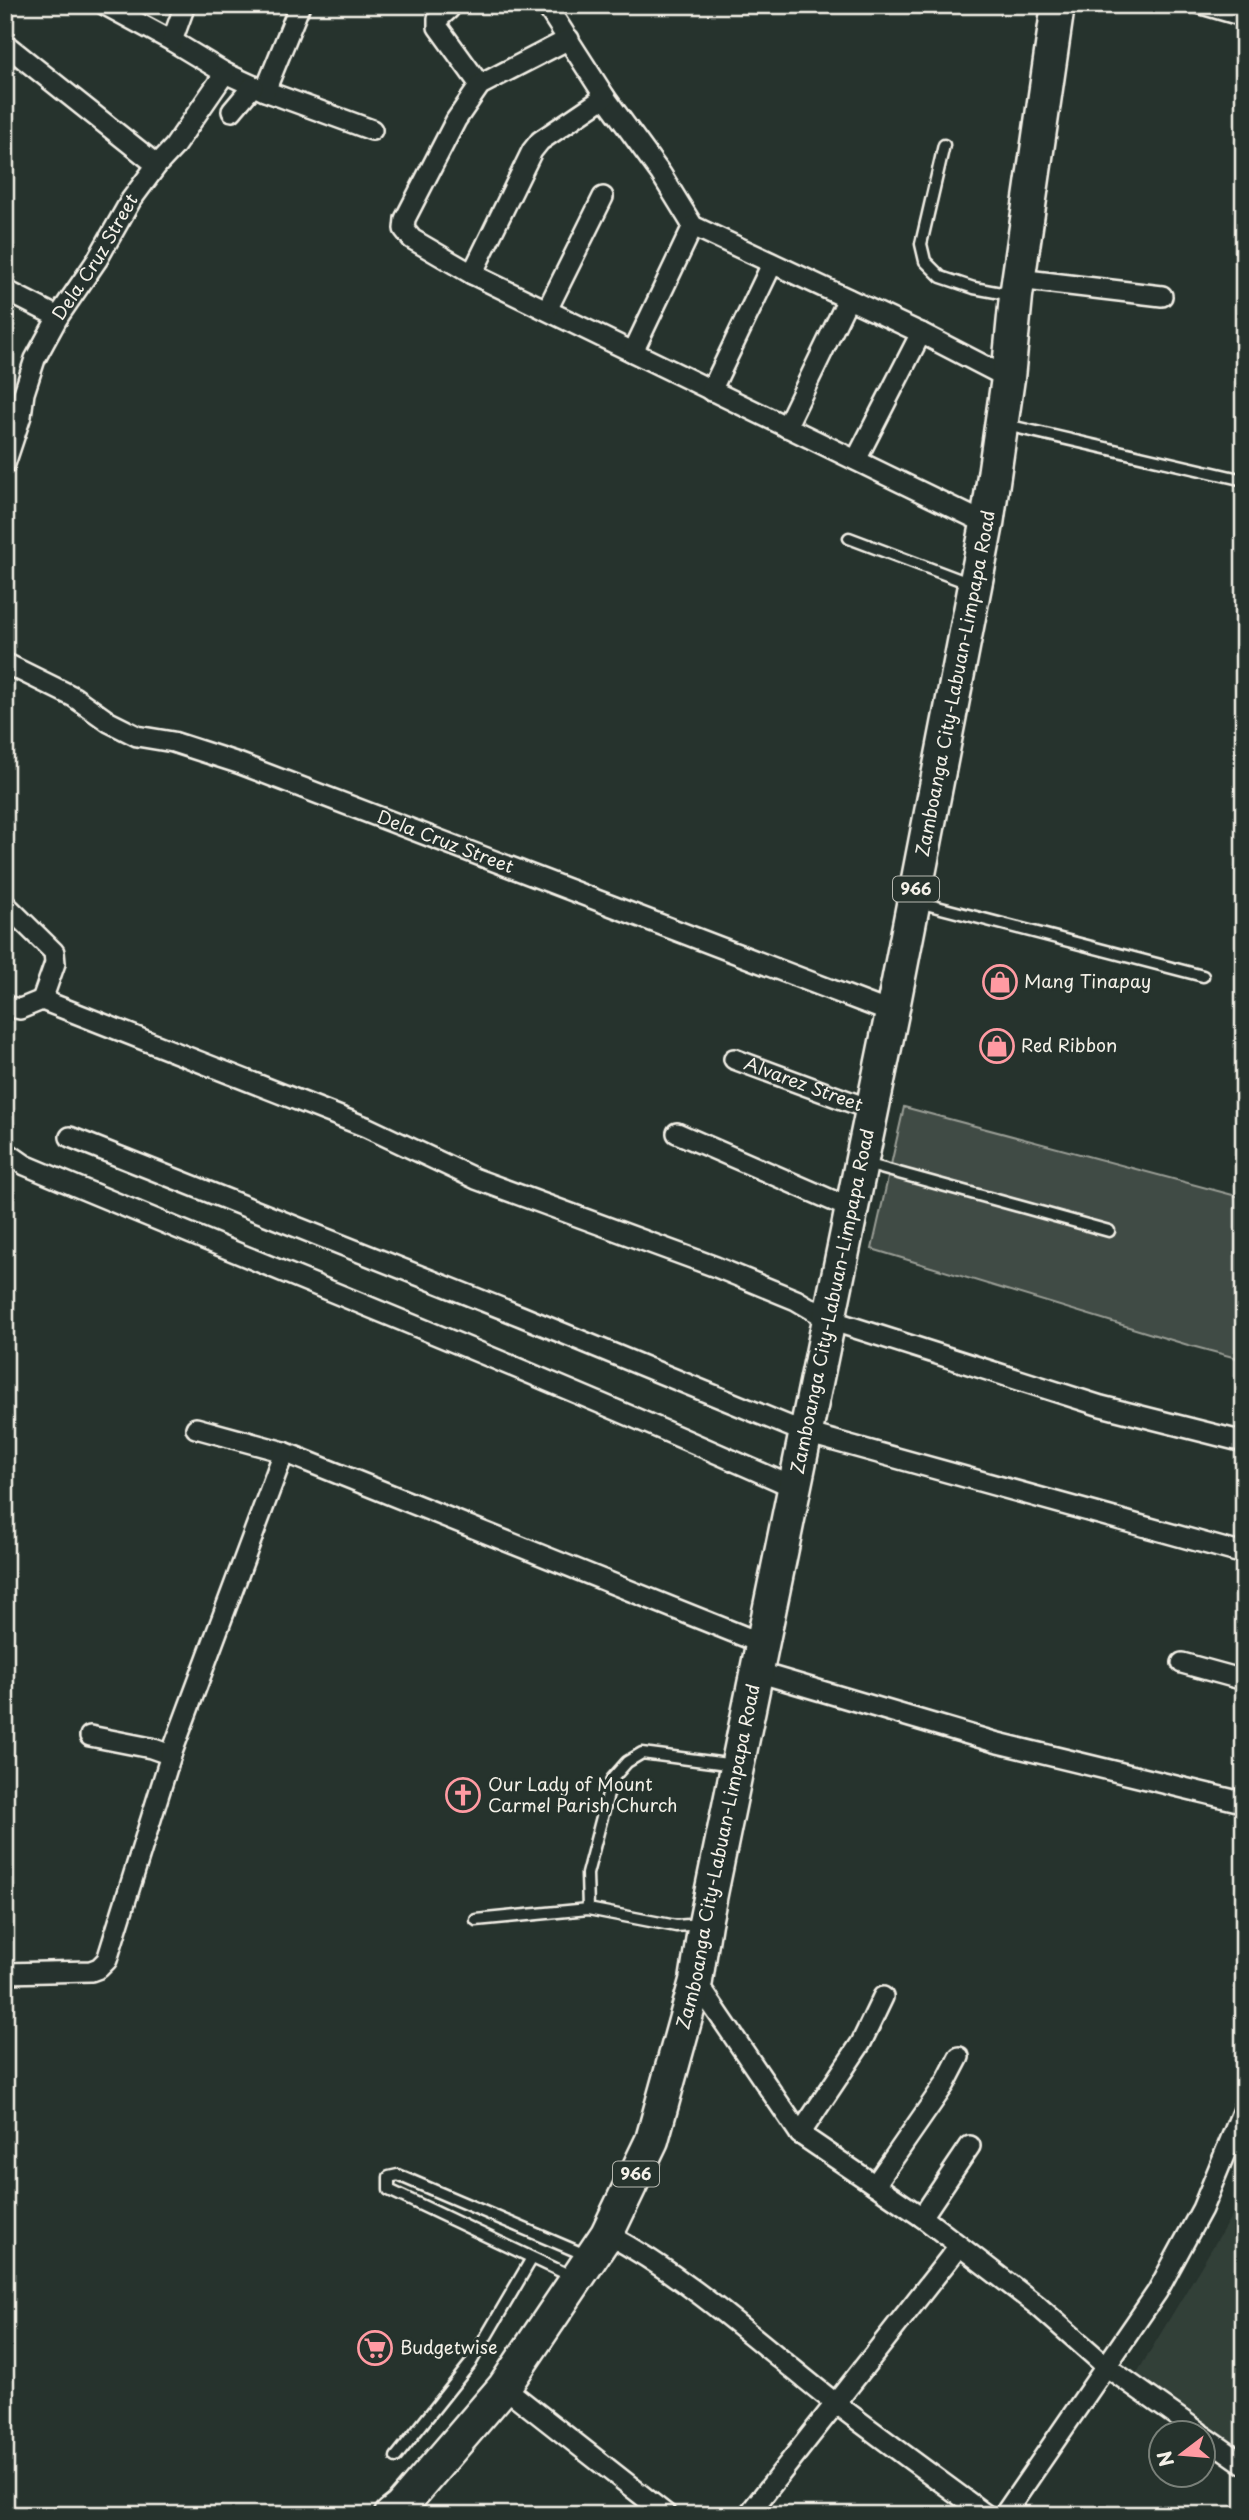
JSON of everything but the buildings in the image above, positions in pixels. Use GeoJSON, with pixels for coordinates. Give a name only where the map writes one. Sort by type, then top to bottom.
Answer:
{"type":"FeatureCollection","features":[{"type":"Feature","properties":{"kind":"main road","name":"Zamboanga City-Labuan-Limpapa Road"},"geometry":{"type":"LineString","coordinates":[[399,2512],[504,2387],[592,2257],[652,2140],[696,1981],[705,1923],[892,1013],[987,524],[1008,378],[1017,287],[1058,5]]}},
{"type":"Feature","properties":{"kind":"street"},"geometry":{"type":"LineString","coordinates":[[105,5],[225,73],[372,130]]}},
{"type":"Feature","properties":{"kind":"street"},"geometry":{"type":"LineString","coordinates":[[172,41],[185,5]]}},
{"type":"Feature","properties":{"kind":"street"},"geometry":{"type":"LineString","coordinates":[[232,111],[259,88],[300,5]]}},
{"type":"Feature","properties":{"kind":"street"},"geometry":{"type":"LineString","coordinates":[[449,5],[449,9],[438,19],[438,27],[480,85]]}},
{"type":"Feature","properties":{"kind":"street"},"geometry":{"type":"LineString","coordinates":[[546,5],[605,97],[661,174],[693,226],[921,333],[1008,378]]}},
{"type":"Feature","properties":{"kind":"street"},"geometry":{"type":"LineString","coordinates":[[569,39],[480,85],[456,120],[405,219],[404,229],[412,239],[472,274],[987,524]]}},
{"type":"Feature","properties":{"kind":"street"},"geometry":{"type":"LineString","coordinates":[[5,44],[157,165]]}},
{"type":"Feature","properties":{"kind":"street","name":"Dela Cruz Street"},"geometry":{"type":"LineString","coordinates":[[5,464],[21,416],[24,393],[35,359],[58,317],[97,260],[131,200],[181,137],[225,73]]}},
{"type":"Feature","properties":{"kind":"street"},"geometry":{"type":"LineString","coordinates":[[472,274],[532,151],[540,141],[605,97]]}},
{"type":"Feature","properties":{"kind":"street"},"geometry":{"type":"LineString","coordinates":[[547,310],[603,197]]}},
{"type":"Feature","properties":{"kind":"street"},"geometry":{"type":"LineString","coordinates":[[633,352],[693,226]]}},
{"type":"Feature","properties":{"kind":"street"},"geometry":{"type":"LineString","coordinates":[[711,391],[772,264]]}},
{"type":"Feature","properties":{"kind":"street"},"geometry":{"type":"LineString","coordinates":[[1017,287],[1162,296]]}},
{"type":"Feature","properties":{"kind":"street"},"geometry":{"type":"LineString","coordinates":[[5,290],[58,317]]}},
{"type":"Feature","properties":{"kind":"street"},"geometry":{"type":"LineString","coordinates":[[786,427],[848,299]]}},
{"type":"Feature","properties":{"kind":"street"},"geometry":{"type":"LineString","coordinates":[[856,460],[921,333]]}},
{"type":"Feature","properties":{"kind":"street","name":"Dela Cruz Street"},"geometry":{"type":"LineString","coordinates":[[5,663],[63,691],[109,722],[137,736],[173,742],[239,763],[892,1013]]}},
{"type":"Feature","properties":{"kind":"street"},"geometry":{"type":"LineString","coordinates":[[5,904],[54,952],[55,964],[42,1000]]}},
{"type":"Feature","properties":{"kind":"street"},"geometry":{"type":"LineString","coordinates":[[5,1006],[20,1009],[42,1000],[366,1127],[475,1179],[716,1267],[796,1300],[830,1320],[1101,1406],[1244,1442]]}},
{"type":"Feature","properties":{"kind":"street","name":"Alvarez Street"},"geometry":{"type":"LineString","coordinates":[[734,1059],[872,1110]]}},
{"type":"Feature","properties":{"kind":"street"},"geometry":{"type":"LineString","coordinates":[[677,1133],[852,1209]]}},
{"type":"Feature","properties":{"kind":"street"},"geometry":{"type":"LineString","coordinates":[[70,1137],[521,1316],[806,1433],[1244,1554]]}},
{"type":"Feature","properties":{"kind":"street"},"geometry":{"type":"LineString","coordinates":[[5,1151],[25,1165],[249,1259],[491,1355],[795,1488]]}},
{"type":"Feature","properties":{"kind":"street"},"geometry":{"type":"LineString","coordinates":[[196,1429],[284,1452],[760,1658],[998,1743],[1242,1802]]}},
{"type":"Feature","properties":{"kind":"street"},"geometry":{"type":"LineString","coordinates":[[5,1973],[82,1972],[92,1971],[103,1965],[111,1950],[172,1755],[284,1452]]}},
{"type":"Feature","properties":{"kind":"street"},"geometry":{"type":"LineString","coordinates":[[1182,1663],[1244,1681]]}},
{"type":"Feature","properties":{"kind":"street"},"geometry":{"type":"LineString","coordinates":[[90,1736],[172,1755]]}},
{"type":"Feature","properties":{"kind":"street"},"geometry":{"type":"LineString","coordinates":[[696,1981],[800,2134],[922,2217],[1038,2306],[1107,2367],[1179,2418]]}},
{"type":"Feature","properties":{"kind":"street"},"geometry":{"type":"LineString","coordinates":[[800,2134],[861,2043],[883,1997]]}},
{"type":"Feature","properties":{"kind":"street"},"geometry":{"type":"LineString","coordinates":[[875,2185],[945,2084],[959,2057]]}},
{"type":"Feature","properties":{"kind":"street"},"geometry":{"type":"LineString","coordinates":[[1004,2515],[1157,2292],[1202,2209],[1244,2107]]}},
{"type":"Feature","properties":{"kind":"street"},"geometry":{"type":"LineString","coordinates":[[922,2217],[971,2146]]}},
{"type":"Feature","properties":{"kind":"street"},"geometry":{"type":"LineString","coordinates":[[592,2257],[630,2246],[686,2284],[836,2403],[986,2515]]}},
{"type":"Feature","properties":{"kind":"street"},"geometry":{"type":"LineString","coordinates":[[748,2515],[959,2246]]}},
{"type":"Feature","properties":{"kind":"street"},"geometry":{"type":"LineString","coordinates":[[504,2387],[667,2515]]}},
{"type":"Feature","properties":{"kind":"street"},"geometry":{"type":"LineString","coordinates":[[1218,2446],[1244,2464]]}},
{"type":"Feature","properties":{"kind":"lane"},"geometry":{"type":"LineString","coordinates":[[1188,5],[1244,20]]}},
{"type":"Feature","properties":{"kind":"lane"},"geometry":{"type":"LineString","coordinates":[[944,145],[921,244],[925,261],[941,277],[974,288],[1017,287]]}},
{"type":"Feature","properties":{"kind":"lane"},"geometry":{"type":"LineString","coordinates":[[1000,424],[1244,480]]}},
{"type":"Feature","properties":{"kind":"lane"},"geometry":{"type":"LineString","coordinates":[[849,538],[975,585]]}},
{"type":"Feature","properties":{"kind":"lane"},"geometry":{"type":"LineString","coordinates":[[914,901],[1203,976]]}},
{"type":"Feature","properties":{"kind":"lane"},"geometry":{"type":"LineString","coordinates":[[862,1163],[1109,1231]]}},
{"type":"Feature","properties":{"kind":"lane"},"geometry":{"type":"LineString","coordinates":[[588,1909],[587,1874],[612,1779],[627,1762],[642,1754],[738,1766]]}},
{"type":"Feature","properties":{"kind":"lane"},"geometry":{"type":"LineString","coordinates":[[476,1920],[588,1909],[676,1926],[705,1923]]}},
{"type":"Feature","properties":{"kind":"lane"},"geometry":{"type":"LineString","coordinates":[[398,2175],[592,2257],[532,2258],[389,2190],[389,2177],[398,2175]]}},
{"type":"Feature","properties":{"kind":"lane"},"geometry":{"type":"LineString","coordinates":[[397,2457],[470,2364],[532,2258]]}},
{"type":"Feature","properties":{"kind":"shaded area"},"geometry":{"type":"Polygon","coordinates":[[[904,1107],[1244,1198],[1244,1360],[872,1249],[904,1107]]]}},
{"type":"Feature","properties":{"kind":"shaded area"},"geometry":{"type":"Polygon","coordinates":[[[1244,2195],[1244,2450],[1218,2431],[1218,2418],[1200,2418],[1137,2373],[1244,2195]]]}},
{"type":"Feature","properties":{"kind":"place","name":"Mang Tinapay"},"geometry":{"type":"Point","coordinates":[1000,982]}},
{"type":"Feature","properties":{"kind":"place","name":"Red Ribbon"},"geometry":{"type":"Point","coordinates":[997,1046]}},
{"type":"Feature","properties":{"kind":"place","name":"Our Lady of Mount Carmel Parish Church"},"geometry":{"type":"Point","coordinates":[463,1795]}},
{"type":"Feature","properties":{"kind":"place","name":"Budgetwise"},"geometry":{"type":"Point","coordinates":[375,2348]}}]}
